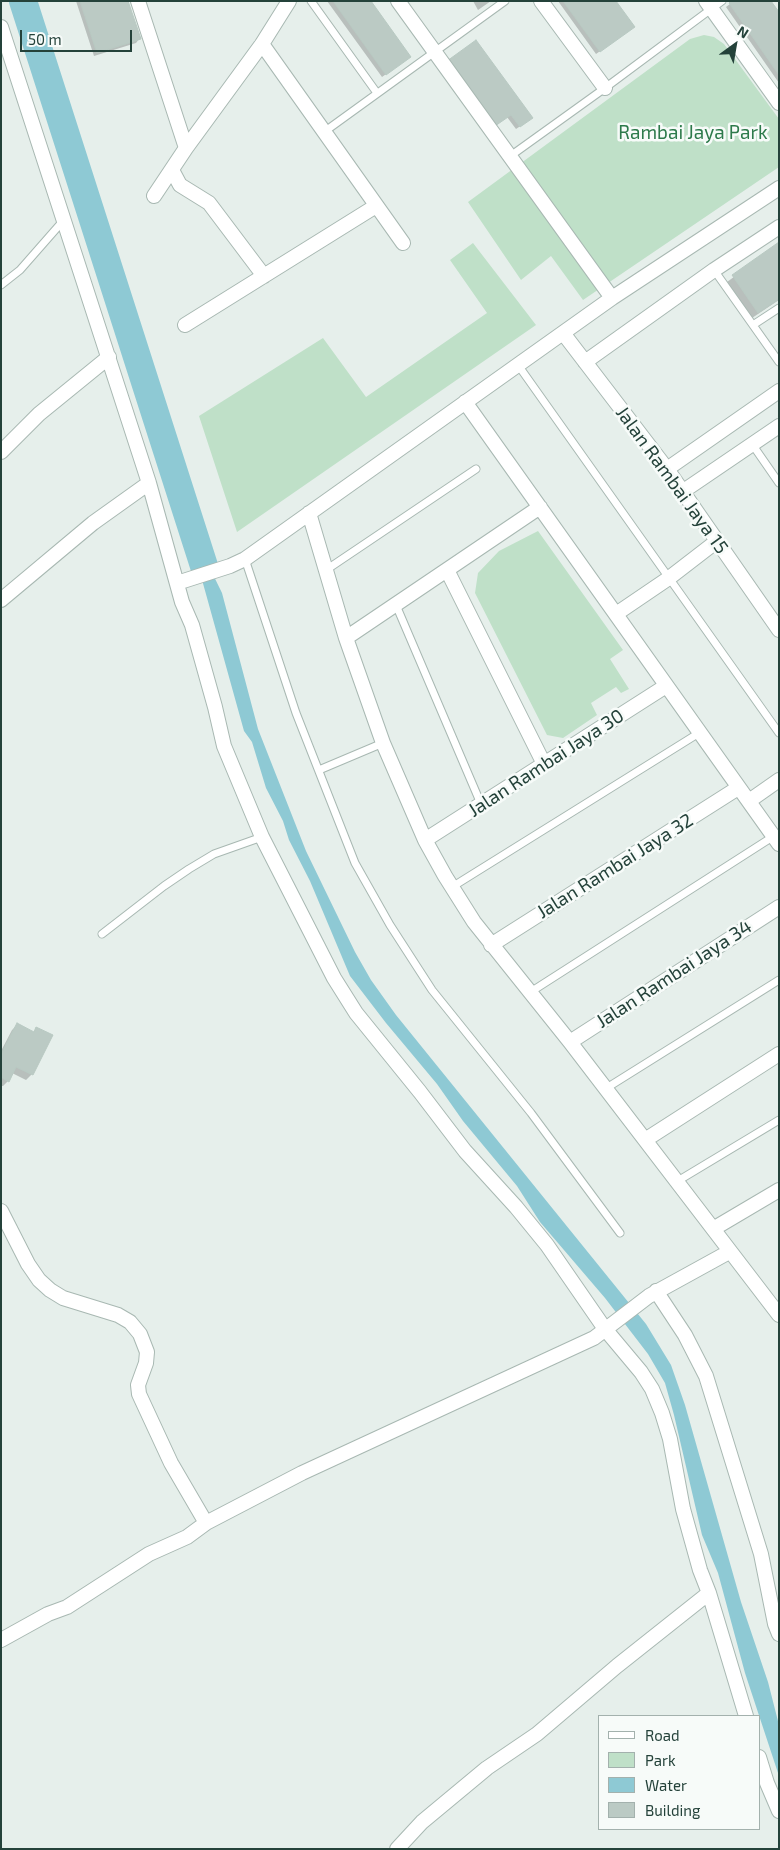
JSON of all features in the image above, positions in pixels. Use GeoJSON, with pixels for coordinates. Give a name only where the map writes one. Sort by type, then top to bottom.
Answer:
{"type":"FeatureCollection","features":[{"type":"Feature","properties":{"kind":"street"},"geometry":{"type":"LineString","coordinates":[[138,1],[186,148]]}},
{"type":"Feature","properties":{"kind":"street"},"geometry":{"type":"LineString","coordinates":[[154,196],[186,148],[262,44],[289,1]]}},
{"type":"Feature","properties":{"kind":"street"},"geometry":{"type":"LineString","coordinates":[[398,1],[612,298]]}},
{"type":"Feature","properties":{"kind":"street"},"geometry":{"type":"LineString","coordinates":[[541,1],[605,88]]}},
{"type":"Feature","properties":{"kind":"street"},"geometry":{"type":"LineString","coordinates":[[713,4],[779,103]]}},
{"type":"Feature","properties":{"kind":"street"},"geometry":{"type":"LineString","coordinates":[[1,27],[149,483],[183,581],[182,602],[197,643],[224,746],[262,837],[334,978],[356,1013],[465,1151],[516,1208],[610,1324],[652,1389],[662,1412],[670,1439],[682,1509],[746,1715]]}},
{"type":"Feature","properties":{"kind":"street"},"geometry":{"type":"LineString","coordinates":[[262,44],[403,243]]}},
{"type":"Feature","properties":{"kind":"street"},"geometry":{"type":"LineString","coordinates":[[172,170],[180,185],[209,203],[264,276]]}},
{"type":"Feature","properties":{"kind":"street"},"geometry":{"type":"LineString","coordinates":[[183,581],[230,566],[245,559],[612,298],[779,188]]}},
{"type":"Feature","properties":{"kind":"street"},"geometry":{"type":"LineString","coordinates":[[185,325],[376,206]]}},
{"type":"Feature","properties":{"kind":"street"},"geometry":{"type":"LineString","coordinates":[[585,362],[714,270],[779,227]]}},
{"type":"Feature","properties":{"kind":"street","name":"Jalan Rambai Jaya 15"},"geometry":{"type":"LineString","coordinates":[[563,333],[667,469],[779,630]]}},
{"type":"Feature","properties":{"kind":"street"},"geometry":{"type":"LineString","coordinates":[[1,452],[39,414],[109,357]]}},
{"type":"Feature","properties":{"kind":"street"},"geometry":{"type":"LineString","coordinates":[[667,469],[779,391]]}},
{"type":"Feature","properties":{"kind":"street"},"geometry":{"type":"LineString","coordinates":[[465,402],[776,840]]}},
{"type":"Feature","properties":{"kind":"street"},"geometry":{"type":"LineString","coordinates":[[682,492],[779,426]]}},
{"type":"Feature","properties":{"kind":"street"},"geometry":{"type":"LineString","coordinates":[[1,600],[93,523],[149,483]]}},
{"type":"Feature","properties":{"kind":"street"},"geometry":{"type":"LineString","coordinates":[[346,638],[540,506]]}},
{"type":"Feature","properties":{"kind":"street"},"geometry":{"type":"LineString","coordinates":[[309,513],[346,638],[383,743],[425,840],[452,887],[491,945],[570,1042],[729,1252],[779,1314]]}},
{"type":"Feature","properties":{"kind":"street"},"geometry":{"type":"LineString","coordinates":[[616,614],[669,578],[717,541]]}},
{"type":"Feature","properties":{"kind":"street"},"geometry":{"type":"LineString","coordinates":[[447,570],[544,764]]}},
{"type":"Feature","properties":{"kind":"street","name":"Jalan Rambai Jaya 30"},"geometry":{"type":"LineString","coordinates":[[425,840],[666,686]]}},
{"type":"Feature","properties":{"kind":"street"},"geometry":{"type":"LineString","coordinates":[[749,801],[779,780]]}},
{"type":"Feature","properties":{"kind":"street","name":"Jalan Rambai Jaya 32"},"geometry":{"type":"LineString","coordinates":[[491,945],[738,788]]}},
{"type":"Feature","properties":{"kind":"street","name":"Jalan Rambai Jaya 34"},"geometry":{"type":"LineString","coordinates":[[570,1042],[779,906]]}},
{"type":"Feature","properties":{"kind":"street"},"geometry":{"type":"LineString","coordinates":[[645,1140],[779,1054]]}},
{"type":"Feature","properties":{"kind":"street"},"geometry":{"type":"LineString","coordinates":[[713,1229],[779,1190]]}},
{"type":"Feature","properties":{"kind":"street"},"geometry":{"type":"LineString","coordinates":[[1,1211],[28,1264],[39,1280],[50,1290],[63,1298],[118,1315],[130,1322],[140,1334],[147,1352],[146,1363],[138,1385],[139,1394],[171,1464],[206,1524]]}},
{"type":"Feature","properties":{"kind":"street"},"geometry":{"type":"LineString","coordinates":[[1,1640],[48,1614],[66,1607],[149,1554],[186,1537],[206,1524],[346,1452],[594,1338],[652,1293],[729,1252]]}},
{"type":"Feature","properties":{"kind":"street"},"geometry":{"type":"LineString","coordinates":[[652,1293],[685,1335],[706,1376],[761,1554],[775,1624],[779,1634]]}},
{"type":"Feature","properties":{"kind":"street"},"geometry":{"type":"LineString","coordinates":[[397,1849],[422,1822],[487,1768],[537,1734],[616,1666],[709,1593]]}},
{"type":"Feature","properties":{"kind":"street"},"geometry":{"type":"LineString","coordinates":[[760,1760],[779,1811]]}},
{"type":"Feature","properties":{"kind":"lane"},"geometry":{"type":"LineString","coordinates":[[311,1],[377,93]]}},
{"type":"Feature","properties":{"kind":"lane"},"geometry":{"type":"LineString","coordinates":[[324,132],[505,1]]}},
{"type":"Feature","properties":{"kind":"lane"},"geometry":{"type":"LineString","coordinates":[[509,157],[605,88],[713,4]]}},
{"type":"Feature","properties":{"kind":"lane"},"geometry":{"type":"LineString","coordinates":[[1,285],[20,270],[63,221]]}},
{"type":"Feature","properties":{"kind":"lane"},"geometry":{"type":"LineString","coordinates":[[714,270],[779,362]]}},
{"type":"Feature","properties":{"kind":"lane"},"geometry":{"type":"LineString","coordinates":[[753,325],[779,308]]}},
{"type":"Feature","properties":{"kind":"lane"},"geometry":{"type":"LineString","coordinates":[[518,365],[779,732]]}},
{"type":"Feature","properties":{"kind":"lane"},"geometry":{"type":"LineString","coordinates":[[752,444],[779,484]]}},
{"type":"Feature","properties":{"kind":"lane"},"geometry":{"type":"LineString","coordinates":[[326,570],[476,469]]}},
{"type":"Feature","properties":{"kind":"lane"},"geometry":{"type":"LineString","coordinates":[[245,559],[296,713],[355,863],[390,925],[432,990],[531,1113],[620,1233]]}},
{"type":"Feature","properties":{"kind":"lane"},"geometry":{"type":"LineString","coordinates":[[396,605],[481,804]]}},
{"type":"Feature","properties":{"kind":"lane"},"geometry":{"type":"LineString","coordinates":[[452,887],[699,732]]}},
{"type":"Feature","properties":{"kind":"lane"},"geometry":{"type":"LineString","coordinates":[[319,770],[383,743]]}},
{"type":"Feature","properties":{"kind":"lane"},"geometry":{"type":"LineString","coordinates":[[102,934],[189,868],[214,854],[262,837]]}},
{"type":"Feature","properties":{"kind":"lane"},"geometry":{"type":"LineString","coordinates":[[529,993],[776,840]]}},
{"type":"Feature","properties":{"kind":"lane"},"geometry":{"type":"LineString","coordinates":[[605,1089],[779,980]]}},
{"type":"Feature","properties":{"kind":"lane"},"geometry":{"type":"LineString","coordinates":[[676,1182],[779,1120]]}},
{"type":"Feature","properties":{"kind":"green space","name":"Rambai Jaya Park"},"geometry":{"type":"Polygon","coordinates":[[[704,35],[714,37],[724,44],[779,119],[779,167],[583,300],[551,256],[521,280],[468,202],[690,39],[704,35]]]}},
{"type":"Feature","properties":{"kind":"green space"},"geometry":{"type":"Polygon","coordinates":[[[473,243],[536,325],[237,532],[199,416],[323,338],[366,397],[487,313],[450,260],[473,243]]]}},
{"type":"Feature","properties":{"kind":"green space"},"geometry":{"type":"Polygon","coordinates":[[[538,531],[623,650],[610,659],[629,689],[621,693],[616,687],[591,703],[597,715],[563,738],[547,735],[475,593],[478,573],[499,551],[538,531]]]}},
{"type":"Feature","properties":{"kind":"water"},"geometry":{"type":"Polygon","coordinates":[[[201,550],[222,593],[258,729],[306,851],[355,952],[371,980],[396,1015],[646,1324],[671,1365],[685,1405],[741,1602],[768,1682],[779,1725],[779,1776],[745,1673],[718,1573],[702,1535],[665,1383],[648,1354],[605,1298],[540,1222],[517,1186],[463,1121],[437,1084],[350,976],[310,881],[266,788],[252,742],[244,731],[194,551],[201,550]]]}},
{"type":"Feature","properties":{"kind":"building"},"geometry":{"type":"Polygon","coordinates":[[[80,1],[128,1],[141,39],[97,53],[80,1]]]}},
{"type":"Feature","properties":{"kind":"building"},"geometry":{"type":"Polygon","coordinates":[[[333,1],[371,1],[411,57],[386,75],[333,1]]]}},
{"type":"Feature","properties":{"kind":"building"},"geometry":{"type":"Polygon","coordinates":[[[563,1],[616,1],[635,27],[600,52],[563,1]]]}},
{"type":"Feature","properties":{"kind":"building"},"geometry":{"type":"Polygon","coordinates":[[[731,1],[771,1],[779,12],[779,75],[729,3],[731,1]]]}},
{"type":"Feature","properties":{"kind":"building"},"geometry":{"type":"Polygon","coordinates":[[[476,40],[533,118],[520,127],[511,115],[495,126],[447,61],[476,40]]]}},
{"type":"Feature","properties":{"kind":"building"},"geometry":{"type":"Polygon","coordinates":[[[779,242],[779,299],[758,313],[732,275],[779,242]]]}},
{"type":"Feature","properties":{"kind":"building"},"geometry":{"type":"Polygon","coordinates":[[[17,1023],[34,1032],[36,1027],[53,1035],[33,1075],[16,1067],[9,1082],[1,1077],[1,1054],[17,1023]]]}},
{"type":"Feature","properties":{"kind":"waterway"},"geometry":{"type":"LineString","coordinates":[[23,1],[204,566]]}}]}
